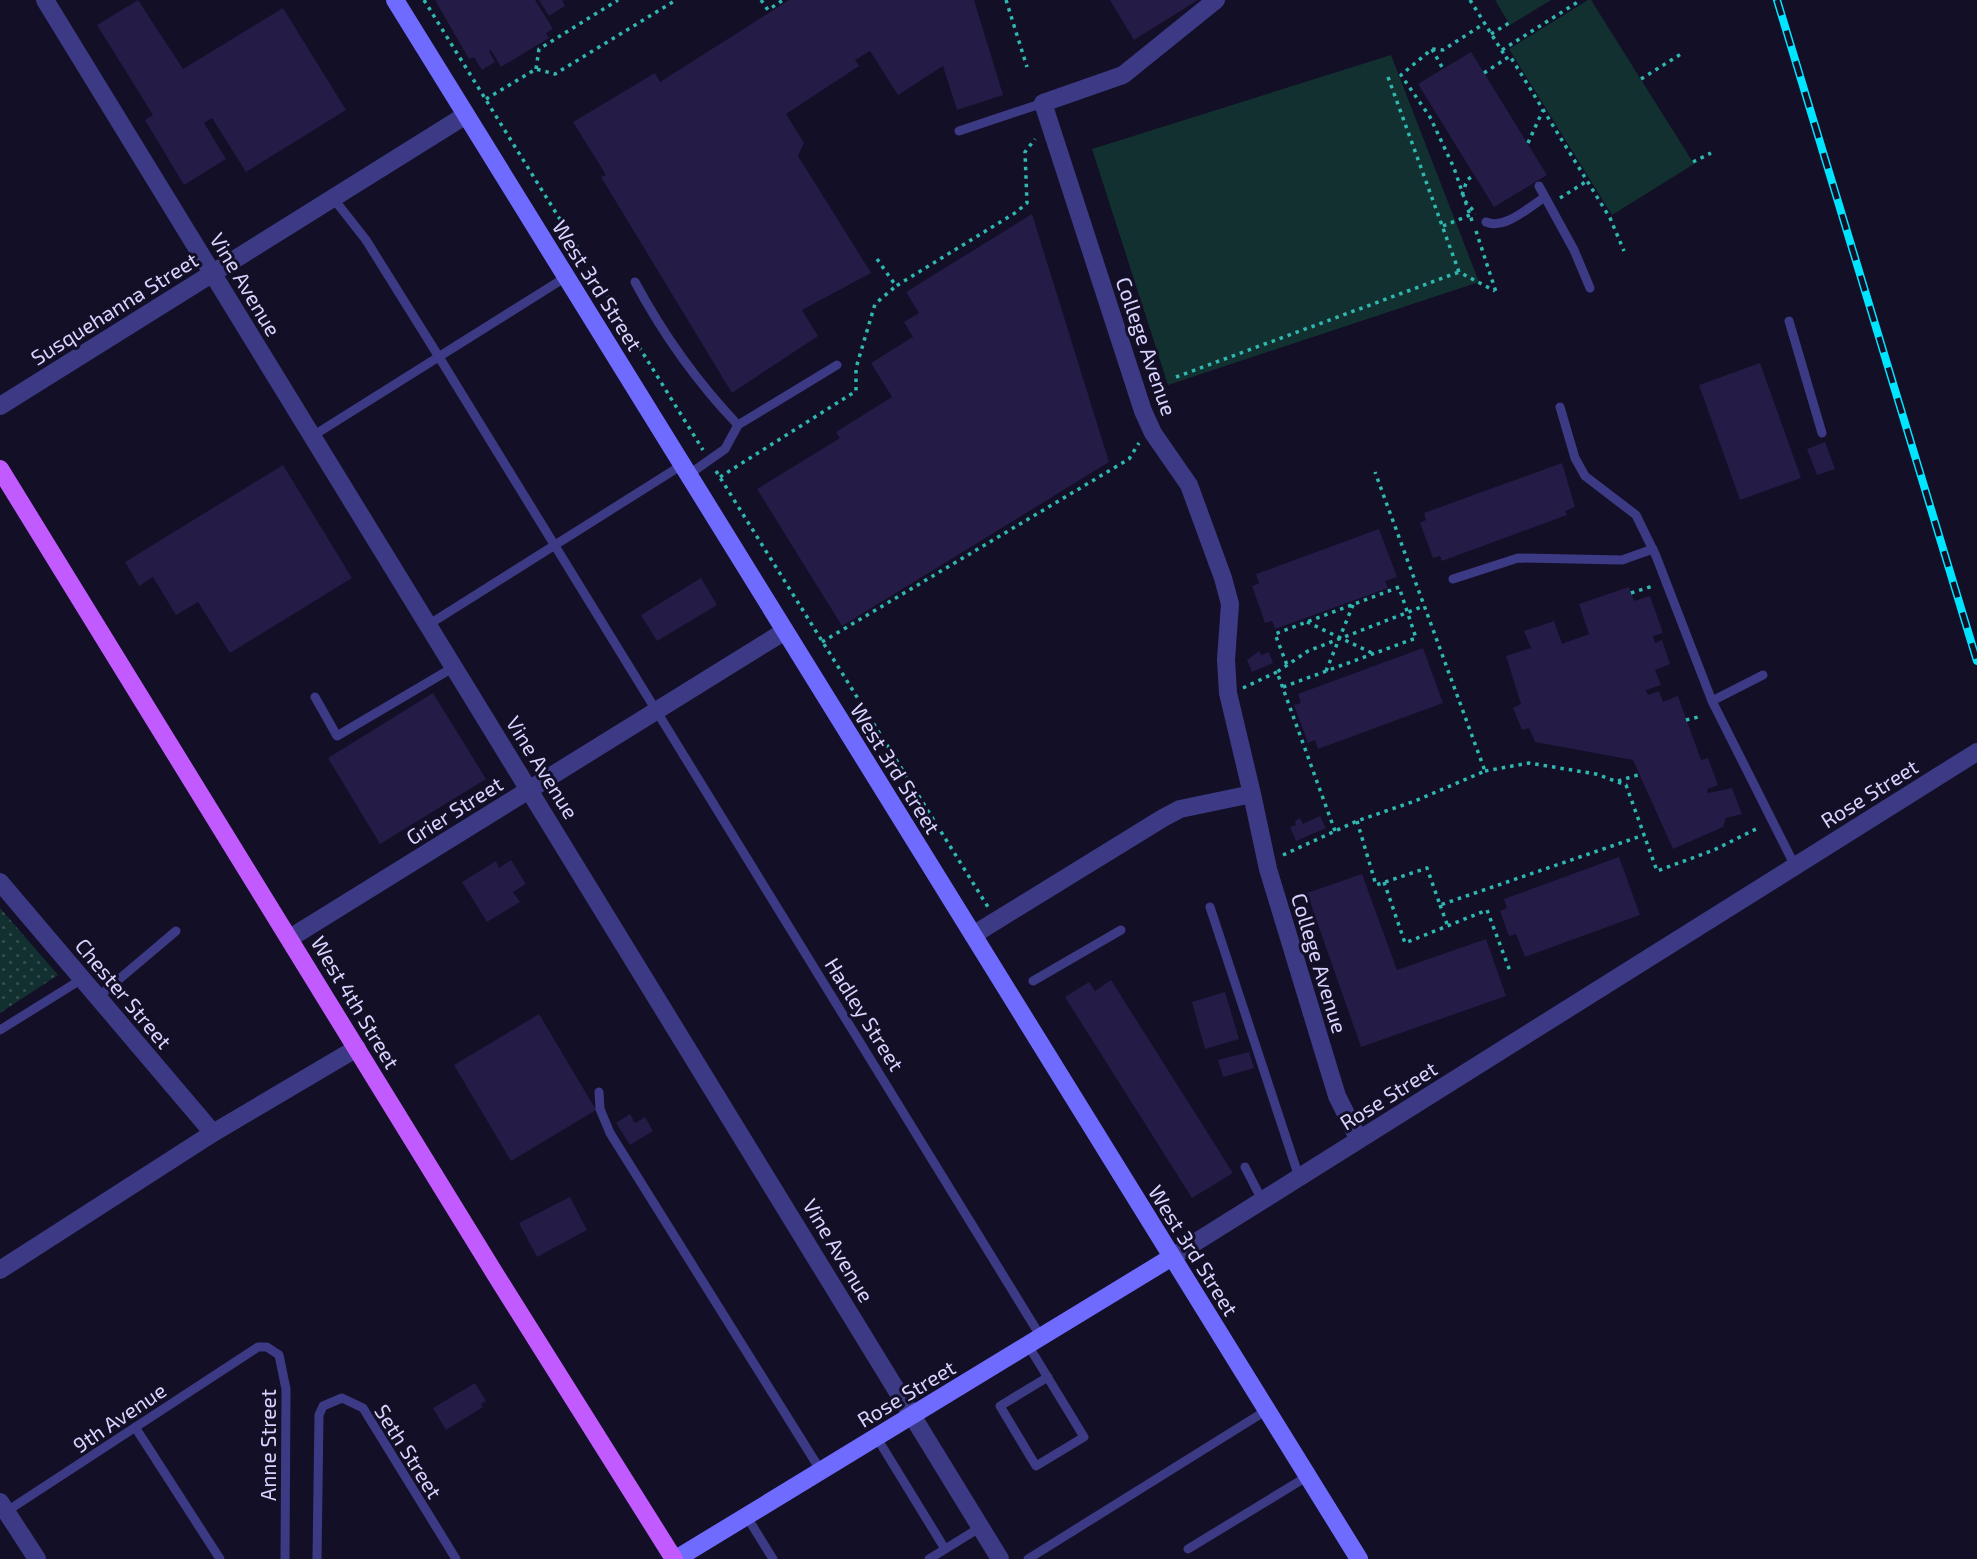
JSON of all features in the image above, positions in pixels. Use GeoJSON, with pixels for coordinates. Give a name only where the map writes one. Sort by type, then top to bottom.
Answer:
{"type":"FeatureCollection","features":[{"type":"Feature","properties":{"kind":"main road","name":"West 3rd Street"},"geometry":{"type":"LineString","coordinates":[[395,0],[1359,1559]]}},
{"type":"Feature","properties":{"kind":"main road","name":"West 4th Street"},"geometry":{"type":"LineString","coordinates":[[0,469],[675,1559]]}},
{"type":"Feature","properties":{"kind":"main road","name":"Rose Street"},"geometry":{"type":"LineString","coordinates":[[675,1559],[1172,1257]]}},
{"type":"Feature","properties":{"kind":"street","name":"Vine Avenue"},"geometry":{"type":"LineString","coordinates":[[45,0],[1000,1559]]}},
{"type":"Feature","properties":{"kind":"street"},"geometry":{"type":"LineString","coordinates":[[1043,103],[1123,75],[1216,0]]}},
{"type":"Feature","properties":{"kind":"street","name":"College Avenue"},"geometry":{"type":"LineString","coordinates":[[1043,103],[1143,411],[1153,433],[1189,485],[1223,578],[1230,604],[1226,660],[1228,693],[1268,869],[1333,1083],[1359,1140]]}},
{"type":"Feature","properties":{"kind":"street","name":"Susquehanna Street"},"geometry":{"type":"LineString","coordinates":[[0,406],[466,115]]}},
{"type":"Feature","properties":{"kind":"street","name":"Grier Street"},"geometry":{"type":"LineString","coordinates":[[290,938],[785,631]]}},
{"type":"Feature","properties":{"kind":"street","name":"Rose Street"},"geometry":{"type":"LineString","coordinates":[[1172,1257],[1977,752]]}},
{"type":"Feature","properties":{"kind":"street"},"geometry":{"type":"LineString","coordinates":[[973,935],[1180,809],[1252,794]]}},
{"type":"Feature","properties":{"kind":"street","name":"Chester Street"},"geometry":{"type":"LineString","coordinates":[[0,882],[213,1133]]}},
{"type":"Feature","properties":{"kind":"street"},"geometry":{"type":"LineString","coordinates":[[0,1270],[213,1133],[357,1048]]}},
{"type":"Feature","properties":{"kind":"street"},"geometry":{"type":"LineString","coordinates":[[2,1510],[37,1559]]}},
{"type":"Feature","properties":{"kind":"lane"},"geometry":{"type":"LineString","coordinates":[[959,131],[1043,103]]}},
{"type":"Feature","properties":{"kind":"lane"},"geometry":{"type":"LineString","coordinates":[[1539,186],[1590,288]]}},
{"type":"Feature","properties":{"kind":"lane","name":"Hadley Street"},"geometry":{"type":"LineString","coordinates":[[333,198],[366,240],[657,711],[1035,1341],[1048,1377],[1084,1437],[1036,1466],[1000,1406],[1048,1377]]}},
{"type":"Feature","properties":{"kind":"lane"},"geometry":{"type":"LineString","coordinates":[[1486,222],[1493,225],[1504,223],[1547,201]]}},
{"type":"Feature","properties":{"kind":"lane"},"geometry":{"type":"LineString","coordinates":[[311,437],[566,277]]}},
{"type":"Feature","properties":{"kind":"lane"},"geometry":{"type":"LineString","coordinates":[[635,282],[663,334],[693,375],[738,425]]}},
{"type":"Feature","properties":{"kind":"lane"},"geometry":{"type":"LineString","coordinates":[[1789,321],[1822,433]]}},
{"type":"Feature","properties":{"kind":"lane"},"geometry":{"type":"LineString","coordinates":[[428,625],[554,544],[725,449],[738,425],[836,365]]}},
{"type":"Feature","properties":{"kind":"lane"},"geometry":{"type":"LineString","coordinates":[[1560,407],[1575,458],[1585,476],[1631,509],[1653,549],[1712,701],[1795,866]]}},
{"type":"Feature","properties":{"kind":"lane"},"geometry":{"type":"LineString","coordinates":[[1453,579],[1518,558],[1622,560],[1653,549]]}},
{"type":"Feature","properties":{"kind":"lane"},"geometry":{"type":"LineString","coordinates":[[315,697],[337,736],[454,667]]}},
{"type":"Feature","properties":{"kind":"lane"},"geometry":{"type":"LineString","coordinates":[[1712,701],[1763,675]]}},
{"type":"Feature","properties":{"kind":"lane"},"geometry":{"type":"LineString","coordinates":[[1210,907],[1236,979],[1299,1177]]}},
{"type":"Feature","properties":{"kind":"lane"},"geometry":{"type":"LineString","coordinates":[[1033,981],[1121,930]]}},
{"type":"Feature","properties":{"kind":"lane"},"geometry":{"type":"LineString","coordinates":[[98,997],[176,931]]}},
{"type":"Feature","properties":{"kind":"lane"},"geometry":{"type":"LineString","coordinates":[[0,1030],[82,979]]}},
{"type":"Feature","properties":{"kind":"lane"},"geometry":{"type":"LineString","coordinates":[[599,1092],[600,1109],[615,1143],[821,1471]]}},
{"type":"Feature","properties":{"kind":"lane"},"geometry":{"type":"LineString","coordinates":[[1245,1167],[1262,1200]]}},
{"type":"Feature","properties":{"kind":"lane","name":"9th Avenue"},"geometry":{"type":"LineString","coordinates":[[2,1510],[258,1347]]}},
{"type":"Feature","properties":{"kind":"lane","name":"Anne Street"},"geometry":{"type":"LineString","coordinates":[[258,1347],[273,1349],[279,1356],[285,1378],[285,1559]]}},
{"type":"Feature","properties":{"kind":"lane","name":"Seth Street"},"geometry":{"type":"LineString","coordinates":[[317,1559],[319,1415],[323,1406],[342,1398],[363,1408],[456,1559]]}},
{"type":"Feature","properties":{"kind":"lane"},"geometry":{"type":"LineString","coordinates":[[1028,1559],[1267,1410]]}},
{"type":"Feature","properties":{"kind":"lane"},"geometry":{"type":"LineString","coordinates":[[135,1427],[220,1559]]}},
{"type":"Feature","properties":{"kind":"lane"},"geometry":{"type":"LineString","coordinates":[[877,1438],[945,1549]]}},
{"type":"Feature","properties":{"kind":"lane"},"geometry":{"type":"LineString","coordinates":[[1188,1549],[1307,1476]]}},
{"type":"Feature","properties":{"kind":"lane"},"geometry":{"type":"LineString","coordinates":[[747,1517],[773,1559]]}},
{"type":"Feature","properties":{"kind":"lane"},"geometry":{"type":"LineString","coordinates":[[929,1559],[981,1527]]}},
{"type":"Feature","properties":{"kind":"path"},"geometry":{"type":"LineString","coordinates":[[536,69],[538,49],[618,0]]}},
{"type":"Feature","properties":{"kind":"path"},"geometry":{"type":"LineString","coordinates":[[486,99],[536,69],[555,74],[676,0]]}},
{"type":"Feature","properties":{"kind":"path"},"geometry":{"type":"LineString","coordinates":[[761,0],[768,10],[783,0]]}},
{"type":"Feature","properties":{"kind":"path"},"geometry":{"type":"LineString","coordinates":[[1006,0],[1027,67]]}},
{"type":"Feature","properties":{"kind":"path"},"geometry":{"type":"LineString","coordinates":[[1470,0],[1507,59]]}},
{"type":"Feature","properties":{"kind":"path"},"geometry":{"type":"LineString","coordinates":[[1502,50],[1581,0]]}},
{"type":"Feature","properties":{"kind":"path"},"geometry":{"type":"LineString","coordinates":[[1388,77],[1459,272],[1496,292],[1454,168],[1430,117],[1401,75],[1432,49],[1443,50],[1485,23]]}},
{"type":"Feature","properties":{"kind":"path"},"geometry":{"type":"LineString","coordinates":[[1491,34],[1509,23]]}},
{"type":"Feature","properties":{"kind":"path"},"geometry":{"type":"LineString","coordinates":[[1432,49],[1443,69]]}},
{"type":"Feature","properties":{"kind":"path"},"geometry":{"type":"LineString","coordinates":[[1641,79],[1681,54]]}},
{"type":"Feature","properties":{"kind":"path"},"geometry":{"type":"LineString","coordinates":[[1484,73],[1510,56],[1610,218],[1624,251]]}},
{"type":"Feature","properties":{"kind":"path"},"geometry":{"type":"LineString","coordinates":[[1528,143],[1543,110]]}},
{"type":"Feature","properties":{"kind":"path"},"geometry":{"type":"LineString","coordinates":[[720,477],[856,391],[856,368],[876,304],[896,286],[1027,203],[1025,152],[1039,134]]}},
{"type":"Feature","properties":{"kind":"path"},"geometry":{"type":"LineString","coordinates":[[1693,162],[1711,153]]}},
{"type":"Feature","properties":{"kind":"path"},"geometry":{"type":"LineString","coordinates":[[1462,197],[1467,180],[1474,175]]}},
{"type":"Feature","properties":{"kind":"path"},"geometry":{"type":"LineString","coordinates":[[1547,201],[1587,181]]}},
{"type":"Feature","properties":{"kind":"path"},"geometry":{"type":"LineString","coordinates":[[1462,197],[1486,222]]}},
{"type":"Feature","properties":{"kind":"path"},"geometry":{"type":"LineString","coordinates":[[1442,226],[1470,215]]}},
{"type":"Feature","properties":{"kind":"path"},"geometry":{"type":"LineString","coordinates":[[877,259],[896,286]]}},
{"type":"Feature","properties":{"kind":"path"},"geometry":{"type":"LineString","coordinates":[[1176,377],[1459,272]]}},
{"type":"Feature","properties":{"kind":"path"},"geometry":{"type":"LineString","coordinates":[[822,642],[1129,459],[1141,442]]}},
{"type":"Feature","properties":{"kind":"path"},"geometry":{"type":"LineString","coordinates":[[1375,472],[1485,771]]}},
{"type":"Feature","properties":{"kind":"path"},"geometry":{"type":"LineString","coordinates":[[1631,593],[1653,586]]}},
{"type":"Feature","properties":{"kind":"path"},"geometry":{"type":"LineString","coordinates":[[1283,687],[1416,638],[1399,587],[1275,634],[1287,665]]}},
{"type":"Feature","properties":{"kind":"path"},"geometry":{"type":"LineString","coordinates":[[1326,671],[1353,604]]}},
{"type":"Feature","properties":{"kind":"path"},"geometry":{"type":"LineString","coordinates":[[1241,689],[1278,672],[1308,651],[1424,606]]}},
{"type":"Feature","properties":{"kind":"path"},"geometry":{"type":"LineString","coordinates":[[1307,622],[1374,654]]}},
{"type":"Feature","properties":{"kind":"path"},"geometry":{"type":"LineString","coordinates":[[1278,672],[1335,831]]}},
{"type":"Feature","properties":{"kind":"path"},"geometry":{"type":"LineString","coordinates":[[1686,720],[1702,716]]}},
{"type":"Feature","properties":{"kind":"path"},"geometry":{"type":"LineString","coordinates":[[1283,855],[1357,821],[1415,801],[1485,771],[1529,763],[1595,774],[1626,785],[1657,871],[1714,850],[1772,822]]}},
{"type":"Feature","properties":{"kind":"path"},"geometry":{"type":"LineString","coordinates":[[1616,782],[1641,774]]}},
{"type":"Feature","properties":{"kind":"path"},"geometry":{"type":"LineString","coordinates":[[1357,821],[1376,885],[1427,868],[1447,924]]}},
{"type":"Feature","properties":{"kind":"path"},"geometry":{"type":"LineString","coordinates":[[1440,905],[1644,835]]}},
{"type":"Feature","properties":{"kind":"path"},"geometry":{"type":"LineString","coordinates":[[1384,882],[1405,943],[1487,910],[1510,971]]}},
{"type":"Feature","properties":{"kind":"green space"},"geometry":{"type":"Polygon","coordinates":[[[1495,0],[1551,0],[1510,25],[1495,0]]]}},
{"type":"Feature","properties":{"kind":"green space"},"geometry":{"type":"Polygon","coordinates":[[[1591,0],[1694,164],[1612,215],[1509,49],[1591,0]]]}},
{"type":"Feature","properties":{"kind":"green space"},"geometry":{"type":"Polygon","coordinates":[[[1391,55],[1479,282],[1168,385],[1092,149],[1391,55]]]}},
{"type":"Feature","properties":{"kind":"green space"},"geometry":{"type":"Polygon","coordinates":[[[0,908],[58,975],[0,1013],[0,908]]]}},
{"type":"Feature","properties":{"kind":"building"},"geometry":{"type":"Polygon","coordinates":[[[138,0],[183,69],[283,8],[346,110],[246,172],[212,118],[204,123],[226,159],[184,185],[145,120],[153,115],[97,25],[138,0]]]}},
{"type":"Feature","properties":{"kind":"building"},"geometry":{"type":"Polygon","coordinates":[[[435,0],[535,0],[553,29],[546,33],[549,38],[501,67],[491,50],[489,51],[495,62],[482,70],[474,57],[469,59],[435,0]]]}},
{"type":"Feature","properties":{"kind":"building"},"geometry":{"type":"Polygon","coordinates":[[[539,0],[562,0],[565,6],[549,16],[539,0]]]}},
{"type":"Feature","properties":{"kind":"building"},"geometry":{"type":"Polygon","coordinates":[[[789,0],[974,0],[1003,95],[957,110],[943,66],[898,95],[870,51],[855,60],[859,66],[786,114],[804,143],[798,156],[871,273],[802,310],[818,336],[732,393],[601,177],[606,175],[573,122],[655,73],[660,82],[789,0]]]}},
{"type":"Feature","properties":{"kind":"building"},"geometry":{"type":"Polygon","coordinates":[[[1110,0],[1198,0],[1134,40],[1110,0]]]}},
{"type":"Feature","properties":{"kind":"building"},"geometry":{"type":"Polygon","coordinates":[[[1471,52],[1547,175],[1494,207],[1418,84],[1471,52]]]}},
{"type":"Feature","properties":{"kind":"building"},"geometry":{"type":"Polygon","coordinates":[[[1032,214],[1109,462],[842,626],[757,489],[840,438],[836,432],[892,397],[871,363],[913,337],[904,322],[919,313],[906,292],[1032,214]]]}},
{"type":"Feature","properties":{"kind":"building"},"geometry":{"type":"Polygon","coordinates":[[[1760,363],[1801,478],[1740,500],[1699,385],[1760,363]]]}},
{"type":"Feature","properties":{"kind":"building"},"geometry":{"type":"Polygon","coordinates":[[[1825,442],[1835,469],[1817,475],[1807,449],[1825,442]]]}},
{"type":"Feature","properties":{"kind":"building"},"geometry":{"type":"Polygon","coordinates":[[[1562,463],[1575,507],[1565,511],[1567,515],[1442,561],[1440,556],[1433,558],[1420,523],[1426,520],[1424,513],[1562,463]]]}},
{"type":"Feature","properties":{"kind":"building"},"geometry":{"type":"Polygon","coordinates":[[[283,465],[352,578],[230,653],[198,602],[176,615],[153,577],[139,586],[125,562],[283,465]]]}},
{"type":"Feature","properties":{"kind":"building"},"geometry":{"type":"Polygon","coordinates":[[[1379,529],[1397,577],[1385,581],[1388,588],[1275,629],[1272,621],[1265,623],[1252,586],[1259,583],[1256,574],[1379,529]]]}},
{"type":"Feature","properties":{"kind":"building"},"geometry":{"type":"Polygon","coordinates":[[[701,578],[717,605],[657,641],[641,615],[701,578]]]}},
{"type":"Feature","properties":{"kind":"building"},"geometry":{"type":"Polygon","coordinates":[[[1629,587],[1634,601],[1650,596],[1663,633],[1653,636],[1655,643],[1662,640],[1670,664],[1655,670],[1661,685],[1646,690],[1648,695],[1659,691],[1663,702],[1678,696],[1701,760],[1708,758],[1718,785],[1707,789],[1708,793],[1732,788],[1742,814],[1726,818],[1723,827],[1673,849],[1633,760],[1535,742],[1529,728],[1522,730],[1513,708],[1521,704],[1506,656],[1531,648],[1524,631],[1554,621],[1562,644],[1589,634],[1579,604],[1629,587]]]}},
{"type":"Feature","properties":{"kind":"building"},"geometry":{"type":"Polygon","coordinates":[[[1423,648],[1443,703],[1318,749],[1315,740],[1308,743],[1294,705],[1301,703],[1298,694],[1423,648]]]}},
{"type":"Feature","properties":{"kind":"building"},"geometry":{"type":"Polygon","coordinates":[[[1259,651],[1261,655],[1269,652],[1273,663],[1252,672],[1247,660],[1259,651]]]}},
{"type":"Feature","properties":{"kind":"building"},"geometry":{"type":"Polygon","coordinates":[[[433,693],[486,779],[380,844],[328,758],[433,693]]]}},
{"type":"Feature","properties":{"kind":"building"},"geometry":{"type":"Polygon","coordinates":[[[1320,816],[1326,828],[1296,841],[1290,827],[1296,825],[1295,821],[1300,818],[1303,824],[1320,816]]]}},
{"type":"Feature","properties":{"kind":"building"},"geometry":{"type":"Polygon","coordinates":[[[1619,857],[1640,915],[1525,957],[1516,934],[1509,936],[1500,911],[1507,908],[1504,899],[1619,857]]]}},
{"type":"Feature","properties":{"kind":"building"},"geometry":{"type":"Polygon","coordinates":[[[511,860],[526,884],[513,892],[520,902],[487,922],[462,882],[496,861],[499,868],[511,860]]]}},
{"type":"Feature","properties":{"kind":"building"},"geometry":{"type":"Polygon","coordinates":[[[1362,874],[1397,970],[1486,939],[1506,996],[1361,1047],[1307,893],[1362,874]]]}},
{"type":"Feature","properties":{"kind":"building"},"geometry":{"type":"Polygon","coordinates":[[[1111,980],[1233,1173],[1192,1198],[1065,997],[1089,982],[1095,991],[1111,980]]]}},
{"type":"Feature","properties":{"kind":"building"},"geometry":{"type":"Polygon","coordinates":[[[1225,992],[1239,1039],[1205,1049],[1192,1002],[1225,992]]]}},
{"type":"Feature","properties":{"kind":"building"},"geometry":{"type":"Polygon","coordinates":[[[539,1014],[596,1110],[511,1161],[454,1065],[539,1014]]]}},
{"type":"Feature","properties":{"kind":"building"},"geometry":{"type":"Polygon","coordinates":[[[1249,1052],[1254,1068],[1223,1077],[1218,1060],[1249,1052]]]}},
{"type":"Feature","properties":{"kind":"building"},"geometry":{"type":"Polygon","coordinates":[[[630,1114],[635,1123],[645,1117],[653,1131],[630,1145],[616,1123],[630,1114]]]}},
{"type":"Feature","properties":{"kind":"building"},"geometry":{"type":"Polygon","coordinates":[[[570,1197],[587,1230],[537,1257],[519,1223],[570,1197]]]}},
{"type":"Feature","properties":{"kind":"building"},"geometry":{"type":"Polygon","coordinates":[[[475,1383],[486,1401],[481,1404],[483,1407],[446,1430],[433,1408],[475,1383]]]}},
{"type":"Feature","properties":{"kind":"railway"},"geometry":{"type":"LineString","coordinates":[[1777,0],[1977,661]]}}]}
